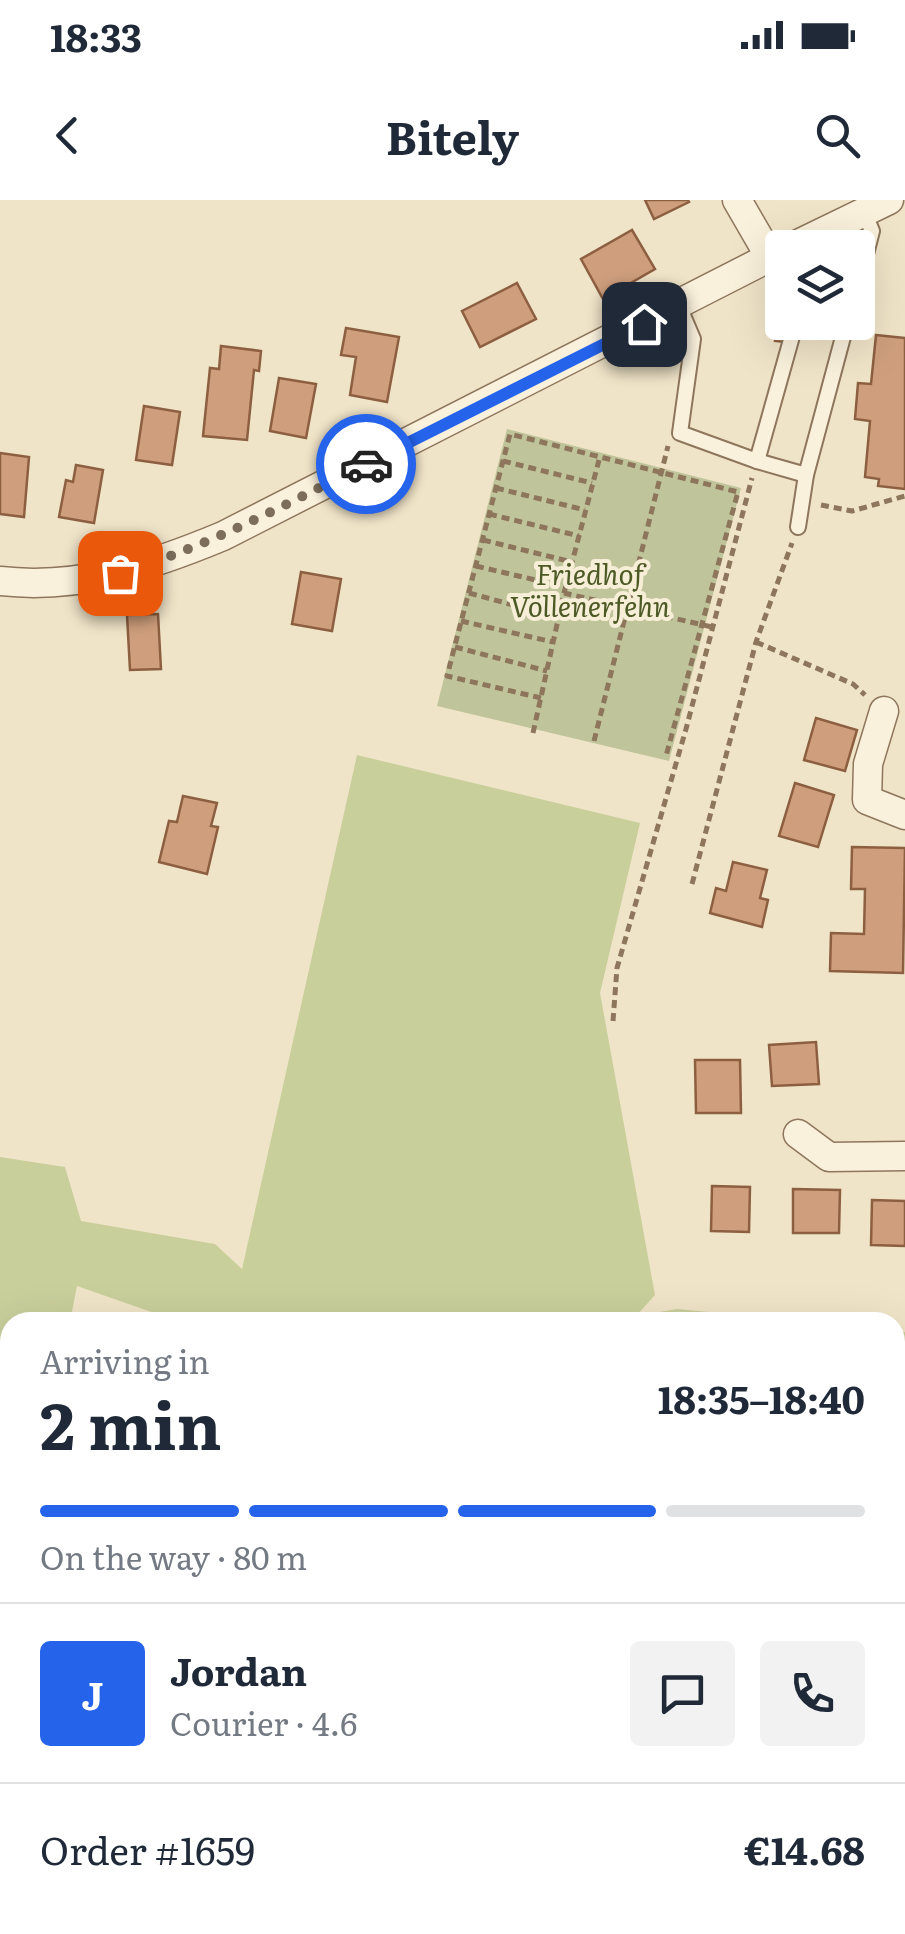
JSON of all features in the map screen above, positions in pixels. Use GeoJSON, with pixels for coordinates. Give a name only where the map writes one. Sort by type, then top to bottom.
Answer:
{"type":"FeatureCollection","features":[{"type":"Feature","properties":{"kind":"street"},"geometry":{"type":"LineString","coordinates":[[737,200],[773,230]]}},
{"type":"Feature","properties":{"kind":"street"},"geometry":{"type":"LineString","coordinates":[[829,230],[890,200]]}},
{"type":"Feature","properties":{"kind":"street"},"geometry":{"type":"LineString","coordinates":[[0,582],[76,582],[174,556],[240,528],[765,263]]}},
{"type":"Feature","properties":{"kind":"street"},"geometry":{"type":"LineString","coordinates":[[884,711],[868,764],[867,800],[905,814]]}},
{"type":"Feature","properties":{"kind":"street"},"geometry":{"type":"LineString","coordinates":[[798,1134],[829,1157],[905,1156]]}},
{"type":"Feature","properties":{"kind":"lane"},"geometry":{"type":"LineString","coordinates":[[864,212],[872,230]]}},
{"type":"Feature","properties":{"kind":"lane"},"geometry":{"type":"LineString","coordinates":[[679,306],[694,339],[680,433],[806,474]]}},
{"type":"Feature","properties":{"kind":"lane"},"geometry":{"type":"LineString","coordinates":[[757,461],[791,340]]}},
{"type":"Feature","properties":{"kind":"lane"},"geometry":{"type":"LineString","coordinates":[[798,527],[806,474],[843,340]]}},
{"type":"Feature","properties":{"kind":"path"},"geometry":{"type":"LineString","coordinates":[[594,741],[667,448],[680,433]]}},
{"type":"Feature","properties":{"kind":"path"},"geometry":{"type":"LineString","coordinates":[[541,698],[447,676],[510,434],[738,492],[666,756]]}},
{"type":"Feature","properties":{"kind":"path"},"geometry":{"type":"LineString","coordinates":[[534,733],[599,459]]}},
{"type":"Feature","properties":{"kind":"path"},"geometry":{"type":"LineString","coordinates":[[503,461],[593,483]]}},
{"type":"Feature","properties":{"kind":"path"},"geometry":{"type":"LineString","coordinates":[[613,1022],[617,968],[757,461]]}},
{"type":"Feature","properties":{"kind":"path"},"geometry":{"type":"LineString","coordinates":[[496,488],[586,510]]}},
{"type":"Feature","properties":{"kind":"path"},"geometry":{"type":"LineString","coordinates":[[692,884],[756,642],[798,527],[815,504],[852,511],[905,496]]}},
{"type":"Feature","properties":{"kind":"path"},"geometry":{"type":"LineString","coordinates":[[490,514],[579,536]]}},
{"type":"Feature","properties":{"kind":"path"},"geometry":{"type":"LineString","coordinates":[[482,540],[572,562]]}},
{"type":"Feature","properties":{"kind":"path"},"geometry":{"type":"LineString","coordinates":[[476,566],[712,627]]}},
{"type":"Feature","properties":{"kind":"path"},"geometry":{"type":"LineString","coordinates":[[469,593],[559,618]]}},
{"type":"Feature","properties":{"kind":"path"},"geometry":{"type":"LineString","coordinates":[[461,622],[554,642]]}},
{"type":"Feature","properties":{"kind":"path"},"geometry":{"type":"LineString","coordinates":[[756,642],[853,684],[884,711]]}},
{"type":"Feature","properties":{"kind":"path"},"geometry":{"type":"LineString","coordinates":[[455,647],[547,671]]}},
{"type":"Feature","properties":{"kind":"green space","name":"Friedhof Völlenerfehn"},"geometry":{"type":"Polygon","coordinates":[[[507,429],[741,488],[669,761],[437,706],[507,429]]]}},
{"type":"Feature","properties":{"kind":"green space"},"geometry":{"type":"Polygon","coordinates":[[[357,755],[640,823],[600,993],[655,1295],[640,1312],[151,1312],[77,1286],[72,1312],[0,1312],[0,1157],[65,1167],[81,1221],[215,1244],[242,1269],[357,755]]]}},
{"type":"Feature","properties":{"kind":"green space"},"geometry":{"type":"Polygon","coordinates":[[[677,1309],[708,1312],[659,1312],[677,1309]]]}},
{"type":"Feature","properties":{"kind":"building"},"geometry":{"type":"Polygon","coordinates":[[[645,200],[688,200],[689,202],[654,219],[645,200]]]}},
{"type":"Feature","properties":{"kind":"building"},"geometry":{"type":"Polygon","coordinates":[[[632,230],[655,269],[603,299],[581,259],[632,230]]]}},
{"type":"Feature","properties":{"kind":"building"},"geometry":{"type":"Polygon","coordinates":[[[517,283],[536,319],[480,347],[462,311],[517,283]]]}},
{"type":"Feature","properties":{"kind":"building"},"geometry":{"type":"Polygon","coordinates":[[[346,328],[399,337],[387,402],[350,395],[356,357],[341,355],[346,328]]]}},
{"type":"Feature","properties":{"kind":"building"},"geometry":{"type":"Polygon","coordinates":[[[876,335],[905,338],[905,489],[878,486],[879,479],[865,477],[870,421],[855,419],[858,383],[871,384],[876,335]]]}},
{"type":"Feature","properties":{"kind":"building"},"geometry":{"type":"Polygon","coordinates":[[[221,346],[261,351],[259,371],[254,370],[247,440],[203,436],[210,368],[219,369],[221,346]]]}},
{"type":"Feature","properties":{"kind":"building"},"geometry":{"type":"Polygon","coordinates":[[[279,378],[316,384],[306,438],[270,431],[279,378]]]}},
{"type":"Feature","properties":{"kind":"building"},"geometry":{"type":"Polygon","coordinates":[[[144,406],[180,412],[172,465],[136,460],[144,406]]]}},
{"type":"Feature","properties":{"kind":"building"},"geometry":{"type":"Polygon","coordinates":[[[0,453],[29,457],[24,517],[0,514],[0,453]]]}},
{"type":"Feature","properties":{"kind":"building"},"geometry":{"type":"Polygon","coordinates":[[[76,465],[103,470],[94,523],[59,517],[66,480],[73,482],[76,465]]]}},
{"type":"Feature","properties":{"kind":"building"},"geometry":{"type":"Polygon","coordinates":[[[301,572],[341,579],[332,631],[292,624],[301,572]]]}},
{"type":"Feature","properties":{"kind":"building"},"geometry":{"type":"Polygon","coordinates":[[[158,614],[161,669],[130,670],[127,615],[158,614]]]}},
{"type":"Feature","properties":{"kind":"building"},"geometry":{"type":"Polygon","coordinates":[[[816,718],[857,730],[845,771],[804,760],[816,718]]]}},
{"type":"Feature","properties":{"kind":"building"},"geometry":{"type":"Polygon","coordinates":[[[795,783],[834,795],[818,847],[779,836],[795,783]]]}},
{"type":"Feature","properties":{"kind":"building"},"geometry":{"type":"Polygon","coordinates":[[[183,796],[217,803],[211,826],[218,827],[207,874],[159,862],[169,821],[177,822],[183,796]]]}},
{"type":"Feature","properties":{"kind":"building"},"geometry":{"type":"Polygon","coordinates":[[[852,847],[905,848],[903,973],[830,971],[831,933],[864,934],[865,889],[851,889],[852,847]]]}},
{"type":"Feature","properties":{"kind":"building"},"geometry":{"type":"Polygon","coordinates":[[[733,862],[767,870],[760,898],[768,900],[762,927],[710,913],[716,888],[726,891],[733,862]]]}},
{"type":"Feature","properties":{"kind":"building"},"geometry":{"type":"Polygon","coordinates":[[[816,1042],[819,1084],[772,1086],[769,1045],[816,1042]]]}},
{"type":"Feature","properties":{"kind":"building"},"geometry":{"type":"Polygon","coordinates":[[[695,1060],[740,1060],[741,1113],[696,1113],[695,1060]]]}},
{"type":"Feature","properties":{"kind":"building"},"geometry":{"type":"Polygon","coordinates":[[[712,1186],[750,1187],[749,1232],[711,1231],[712,1186]]]}},
{"type":"Feature","properties":{"kind":"building"},"geometry":{"type":"Polygon","coordinates":[[[793,1189],[840,1190],[839,1233],[793,1233],[793,1189]]]}},
{"type":"Feature","properties":{"kind":"building"},"geometry":{"type":"Polygon","coordinates":[[[872,1200],[905,1201],[905,1246],[871,1245],[872,1200]]]}},
{"type":"Feature","properties":{"kind":"way so far"},"geometry":{"type":"LineString","coordinates":[[120,573],[223,536],[366,464]]}},
{"type":"Feature","properties":{"kind":"route"},"geometry":{"type":"LineString","coordinates":[[366,464],[644,324]]}}]}
